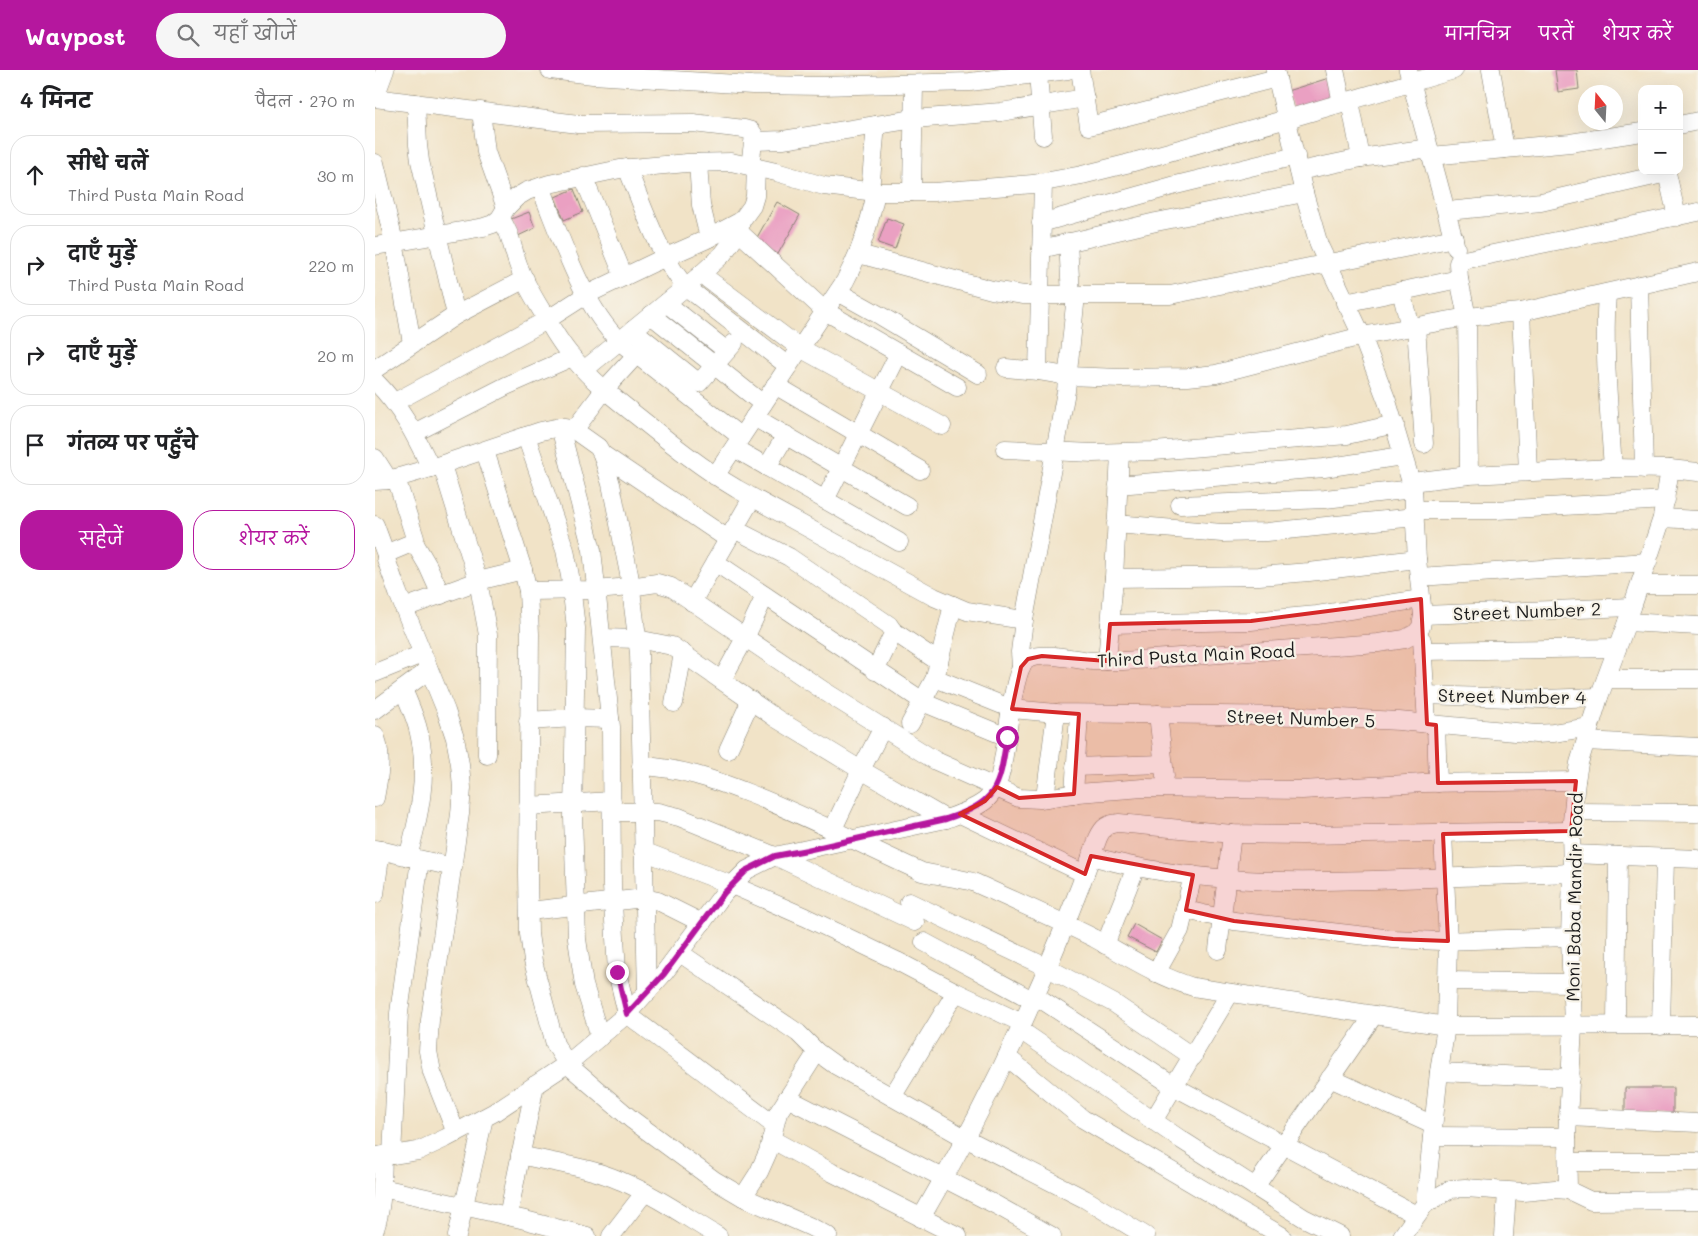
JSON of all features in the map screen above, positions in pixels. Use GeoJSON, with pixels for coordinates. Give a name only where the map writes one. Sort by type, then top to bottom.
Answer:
{"type":"FeatureCollection","features":[{"type":"Feature","properties":{"kind":"street"},"geometry":{"type":"LineString","coordinates":[[385,70],[375,98],[578,124],[693,123],[744,128],[751,131],[754,135],[753,167],[755,196],[752,206],[723,254],[701,274],[619,341],[578,364],[506,386],[414,433]]}},
{"type":"Feature","properties":{"kind":"street"},"geometry":{"type":"LineString","coordinates":[[550,70],[593,75],[752,85],[822,86],[970,82],[1068,70]]}},
{"type":"Feature","properties":{"kind":"street"},"geometry":{"type":"LineString","coordinates":[[1081,70],[1089,126],[1276,74],[1304,193],[1319,245],[1362,336],[1395,424],[1402,456],[1413,489],[1422,614],[1425,695],[1432,725],[1438,783]]}},
{"type":"Feature","properties":{"kind":"street"},"geometry":{"type":"LineString","coordinates":[[1335,70],[1361,158]]}},
{"type":"Feature","properties":{"kind":"street"},"geometry":{"type":"LineString","coordinates":[[375,246],[484,227],[493,224],[517,197],[527,191],[583,176],[627,168],[731,162],[824,186],[873,192],[991,188],[1043,183],[1126,164],[1346,102],[1410,76],[1455,70]]}},
{"type":"Feature","properties":{"kind":"street"},"geometry":{"type":"LineString","coordinates":[[1491,70],[1505,149]]}},
{"type":"Feature","properties":{"kind":"street"},"geometry":{"type":"LineString","coordinates":[[1038,74],[1043,136]]}},
{"type":"Feature","properties":{"kind":"street"},"geometry":{"type":"LineString","coordinates":[[1410,76],[1454,238],[1467,317],[1469,475]]}},
{"type":"Feature","properties":{"kind":"street"},"geometry":{"type":"LineString","coordinates":[[912,192],[914,84]]}},
{"type":"Feature","properties":{"kind":"street"},"geometry":{"type":"LineString","coordinates":[[754,141],[783,140],[914,119],[1001,112],[1085,98]]}},
{"type":"Feature","properties":{"kind":"street"},"geometry":{"type":"LineString","coordinates":[[416,103],[418,145],[456,315]]}},
{"type":"Feature","properties":{"kind":"street"},"geometry":{"type":"LineString","coordinates":[[481,111],[486,152],[505,225],[510,235],[518,265],[547,320],[578,364],[605,389],[673,445],[715,476],[752,498],[925,593],[967,611],[1024,620]]}},
{"type":"Feature","properties":{"kind":"street"},"geometry":{"type":"LineString","coordinates":[[1683,124],[1698,121]]}},
{"type":"Feature","properties":{"kind":"street"},"geometry":{"type":"LineString","coordinates":[[715,476],[838,292],[859,254],[869,225],[873,192],[876,125]]}},
{"type":"Feature","properties":{"kind":"street"},"geometry":{"type":"LineString","coordinates":[[1041,223],[1176,185],[1297,164],[1430,152],[1505,149],[1570,143],[1638,133]]}},
{"type":"Feature","properties":{"kind":"street"},"geometry":{"type":"LineString","coordinates":[[375,163],[394,242],[412,343]]}},
{"type":"Feature","properties":{"kind":"street"},"geometry":{"type":"LineString","coordinates":[[699,163],[701,205],[709,238]]}},
{"type":"Feature","properties":{"kind":"street"},"geometry":{"type":"LineString","coordinates":[[627,168],[665,257],[679,279],[686,287],[788,366]]}},
{"type":"Feature","properties":{"kind":"street"},"geometry":{"type":"LineString","coordinates":[[1447,211],[1541,202],[1654,175]]}},
{"type":"Feature","properties":{"kind":"street"},"geometry":{"type":"LineString","coordinates":[[1667,175],[1677,217]]}},
{"type":"Feature","properties":{"kind":"street"},"geometry":{"type":"LineString","coordinates":[[583,176],[624,277]]}},
{"type":"Feature","properties":{"kind":"street"},"geometry":{"type":"LineString","coordinates":[[1038,371],[1043,183]]}},
{"type":"Feature","properties":{"kind":"street"},"geometry":{"type":"LineString","coordinates":[[540,187],[586,295],[602,321],[619,341],[767,467],[899,542]]}},
{"type":"Feature","properties":{"kind":"street"},"geometry":{"type":"LineString","coordinates":[[1041,249],[1156,222],[1304,193]]}},
{"type":"Feature","properties":{"kind":"street"},"geometry":{"type":"LineString","coordinates":[[1345,303],[1401,291],[1458,270],[1698,212]]}},
{"type":"Feature","properties":{"kind":"street"},"geometry":{"type":"LineString","coordinates":[[395,402],[547,320],[586,295],[665,257],[740,226]]}},
{"type":"Feature","properties":{"kind":"street"},"geometry":{"type":"LineString","coordinates":[[740,226],[825,311],[957,387]]}},
{"type":"Feature","properties":{"kind":"street"},"geometry":{"type":"LineString","coordinates":[[859,254],[992,290],[1039,295],[1170,295],[1454,238]]}},
{"type":"Feature","properties":{"kind":"street"},"geometry":{"type":"LineString","coordinates":[[383,1155],[418,1151],[456,1133],[484,1118],[567,1064],[627,1014],[647,993],[732,885],[747,870],[775,856],[953,817],[985,801],[997,787],[1011,709],[1021,667],[1020,652],[1024,620],[1067,376],[1074,295],[1068,242]]}},
{"type":"Feature","properties":{"kind":"street"},"geometry":{"type":"LineString","coordinates":[[1006,368],[1067,376],[1138,378],[1216,374],[1362,336],[1467,317],[1521,312],[1698,272]]}},
{"type":"Feature","properties":{"kind":"street"},"geometry":{"type":"LineString","coordinates":[[701,274],[800,348],[942,426]]}},
{"type":"Feature","properties":{"kind":"street"},"geometry":{"type":"LineString","coordinates":[[375,369],[456,315],[525,279]]}},
{"type":"Feature","properties":{"kind":"street"},"geometry":{"type":"LineString","coordinates":[[1639,286],[1644,468]]}},
{"type":"Feature","properties":{"kind":"street"},"geometry":{"type":"LineString","coordinates":[[1401,291],[1413,327],[1424,444]]}},
{"type":"Feature","properties":{"kind":"street"},"geometry":{"type":"LineString","coordinates":[[838,292],[979,374]]}},
{"type":"Feature","properties":{"kind":"street"},"geometry":{"type":"LineString","coordinates":[[1607,293],[1605,320],[1606,356],[1613,468]]}},
{"type":"Feature","properties":{"kind":"street"},"geometry":{"type":"LineString","coordinates":[[666,303],[727,351]]}},
{"type":"Feature","properties":{"kind":"street"},"geometry":{"type":"LineString","coordinates":[[1521,312],[1527,472]]}},
{"type":"Feature","properties":{"kind":"street"},"geometry":{"type":"LineString","coordinates":[[633,330],[699,383],[743,331],[754,314]]}},
{"type":"Feature","properties":{"kind":"street"},"geometry":{"type":"LineString","coordinates":[[651,315],[715,366],[758,410],[786,435],[907,506]]}},
{"type":"Feature","properties":{"kind":"street"},"geometry":{"type":"LineString","coordinates":[[825,500],[899,353]]}},
{"type":"Feature","properties":{"kind":"street"},"geometry":{"type":"LineString","coordinates":[[386,479],[437,467],[541,431],[567,429],[636,355]]}},
{"type":"Feature","properties":{"kind":"street"},"geometry":{"type":"LineString","coordinates":[[375,381],[395,402],[437,467],[478,581],[488,635],[487,755]]}},
{"type":"Feature","properties":{"kind":"street"},"geometry":{"type":"LineString","coordinates":[[775,385],[920,470]]}},
{"type":"Feature","properties":{"kind":"street"},"geometry":{"type":"LineString","coordinates":[[1005,449],[1120,453],[1320,437],[1347,434],[1395,424]]}},
{"type":"Feature","properties":{"kind":"street"},"geometry":{"type":"LineString","coordinates":[[567,429],[592,550],[597,590],[610,719],[613,806],[613,901],[617,972],[627,1014],[772,1132],[831,1172],[958,1236]]}},
{"type":"Feature","properties":{"kind":"street","name":"Street Number 5"},"geometry":{"type":"LineString","coordinates":[[567,429],[598,448],[603,454],[731,534],[776,550],[889,625],[893,631],[937,670],[1011,709],[1079,714],[1301,716],[1537,734],[1588,734],[1698,747]]}},
{"type":"Feature","properties":{"kind":"street"},"geometry":{"type":"LineString","coordinates":[[767,467],[786,435]]}},
{"type":"Feature","properties":{"kind":"street"},"geometry":{"type":"LineString","coordinates":[[526,436],[565,550],[572,590],[576,635],[573,804],[575,905],[583,985],[600,1037]]}},
{"type":"Feature","properties":{"kind":"street"},"geometry":{"type":"LineString","coordinates":[[485,451],[528,591],[530,634],[528,721],[529,910],[533,961],[555,1044],[567,1064],[631,1119],[671,1150],[714,1180],[743,1197],[808,1231],[829,1236]]}},
{"type":"Feature","properties":{"kind":"street"},"geometry":{"type":"LineString","coordinates":[[1107,661],[1120,453]]}},
{"type":"Feature","properties":{"kind":"street"},"geometry":{"type":"LineString","coordinates":[[603,454],[617,513],[639,653],[641,812],[647,993]]}},
{"type":"Feature","properties":{"kind":"street"},"geometry":{"type":"LineString","coordinates":[[1118,485],[1324,468],[1402,456]]}},
{"type":"Feature","properties":{"kind":"street"},"geometry":{"type":"LineString","coordinates":[[375,458],[414,535],[414,542],[428,566],[441,595]]}},
{"type":"Feature","properties":{"kind":"street"},"geometry":{"type":"LineString","coordinates":[[1413,489],[1415,483],[1420,480],[1469,475],[1613,468],[1670,469],[1698,467]]}},
{"type":"Feature","properties":{"kind":"street","name":"Moni Baba Mandir Road"},"geometry":{"type":"LineString","coordinates":[[1568,1190],[1567,1137],[1573,1027],[1570,937],[1571,831],[1576,781],[1579,763],[1599,697],[1662,518],[1670,469]]}},
{"type":"Feature","properties":{"kind":"street"},"geometry":{"type":"LineString","coordinates":[[1180,506],[1325,499],[1413,489]]}},
{"type":"Feature","properties":{"kind":"street"},"geometry":{"type":"LineString","coordinates":[[692,602],[752,498]]}},
{"type":"Feature","properties":{"kind":"street"},"geometry":{"type":"LineString","coordinates":[[1116,524],[1198,531],[1267,532],[1414,513],[1666,500]]}},
{"type":"Feature","properties":{"kind":"street"},"geometry":{"type":"LineString","coordinates":[[1662,518],[1698,520]]}},
{"type":"Feature","properties":{"kind":"street"},"geometry":{"type":"LineString","coordinates":[[375,525],[404,608],[446,711],[455,738],[460,764],[462,788],[457,841],[427,1051],[456,1133]]}},
{"type":"Feature","properties":{"kind":"street"},"geometry":{"type":"LineString","coordinates":[[387,555],[414,542]]}},
{"type":"Feature","properties":{"kind":"street"},"geometry":{"type":"LineString","coordinates":[[1113,578],[1259,576],[1417,559]]}},
{"type":"Feature","properties":{"kind":"street"},"geometry":{"type":"LineString","coordinates":[[715,562],[922,701],[1007,737]]}},
{"type":"Feature","properties":{"kind":"street"},"geometry":{"type":"LineString","coordinates":[[1419,577],[1648,562]]}},
{"type":"Feature","properties":{"kind":"street"},"geometry":{"type":"LineString","coordinates":[[404,608],[478,581],[523,570]]}},
{"type":"Feature","properties":{"kind":"street"},"geometry":{"type":"LineString","coordinates":[[528,591],[597,590],[657,583],[665,585],[824,691],[937,761],[1019,798],[1045,798],[1074,794],[1166,788],[1303,790],[1438,783],[1576,781]]}},
{"type":"Feature","properties":{"kind":"street"},"geometry":{"type":"LineString","coordinates":[[1640,585],[1698,585]]}},
{"type":"Feature","properties":{"kind":"street"},"geometry":{"type":"LineString","coordinates":[[722,680],[765,596]]}},
{"type":"Feature","properties":{"kind":"street"},"geometry":{"type":"LineString","coordinates":[[910,724],[937,670],[953,605]]}},
{"type":"Feature","properties":{"kind":"street","name":"Third Pusta Main Road"},"geometry":{"type":"LineString","coordinates":[[1021,667],[1028,659],[1042,656],[1107,661],[1378,644],[1405,639],[1416,633],[1422,614]]}},
{"type":"Feature","properties":{"kind":"street","name":"Street Number 2"},"geometry":{"type":"LineString","coordinates":[[1110,624],[1251,621],[1317,615],[1629,614],[1698,626]]}},
{"type":"Feature","properties":{"kind":"street"},"geometry":{"type":"LineString","coordinates":[[875,671],[893,631]]}},
{"type":"Feature","properties":{"kind":"street"},"geometry":{"type":"LineString","coordinates":[[576,635],[637,639],[672,646],[777,719],[861,770],[953,817],[1085,874]]}},
{"type":"Feature","properties":{"kind":"street"},"geometry":{"type":"LineString","coordinates":[[1423,651],[1617,648]]}},
{"type":"Feature","properties":{"kind":"street"},"geometry":{"type":"LineString","coordinates":[[674,703],[683,653]]}},
{"type":"Feature","properties":{"kind":"street"},"geometry":{"type":"LineString","coordinates":[[375,673],[425,662]]}},
{"type":"Feature","properties":{"kind":"street"},"geometry":{"type":"LineString","coordinates":[[375,677],[380,706],[403,689],[425,662]]}},
{"type":"Feature","properties":{"kind":"street"},"geometry":{"type":"LineString","coordinates":[[1606,679],[1698,679]]}},
{"type":"Feature","properties":{"kind":"street"},"geometry":{"type":"LineString","coordinates":[[375,1229],[379,1215],[383,1155],[395,1059],[414,858],[414,833],[423,778],[419,733],[416,720],[403,689]]}},
{"type":"Feature","properties":{"kind":"street","name":"Street Number 4"},"geometry":{"type":"LineString","coordinates":[[1425,695],[1543,699],[1599,697]]}},
{"type":"Feature","properties":{"kind":"street"},"geometry":{"type":"LineString","coordinates":[[728,750],[751,700]]}},
{"type":"Feature","properties":{"kind":"street"},"geometry":{"type":"LineString","coordinates":[[1045,798],[1056,712]]}},
{"type":"Feature","properties":{"kind":"street"},"geometry":{"type":"LineString","coordinates":[[1074,794],[1079,714]]}},
{"type":"Feature","properties":{"kind":"street"},"geometry":{"type":"LineString","coordinates":[[1157,714],[1166,788]]}},
{"type":"Feature","properties":{"kind":"street"},"geometry":{"type":"LineString","coordinates":[[528,721],[574,718],[610,719]]}},
{"type":"Feature","properties":{"kind":"street"},"geometry":{"type":"LineString","coordinates":[[833,830],[883,727]]}},
{"type":"Feature","properties":{"kind":"street"},"geometry":{"type":"LineString","coordinates":[[375,735],[379,749],[380,766],[375,798]]}},
{"type":"Feature","properties":{"kind":"street"},"geometry":{"type":"LineString","coordinates":[[1075,767],[1163,764]]}},
{"type":"Feature","properties":{"kind":"street"},"geometry":{"type":"LineString","coordinates":[[641,766],[678,770],[705,777],[765,800],[855,839],[923,872],[957,877],[973,882],[1064,924],[1156,973],[1193,988],[1446,1026],[1573,1027],[1617,1024],[1698,1025]]}},
{"type":"Feature","properties":{"kind":"street"},"geometry":{"type":"LineString","coordinates":[[528,806],[573,804],[613,806],[679,817],[775,856],[915,922]]}},
{"type":"Feature","properties":{"kind":"street"},"geometry":{"type":"LineString","coordinates":[[1574,812],[1698,813]]}},
{"type":"Feature","properties":{"kind":"street"},"geometry":{"type":"LineString","coordinates":[[921,1218],[944,1179],[1035,999],[1102,828],[1108,824],[1233,834],[1443,834],[1571,831]]}},
{"type":"Feature","properties":{"kind":"street"},"geometry":{"type":"LineString","coordinates":[[1218,950],[1233,834]]}},
{"type":"Feature","properties":{"kind":"street"},"geometry":{"type":"LineString","coordinates":[[1421,1210],[1446,1026],[1448,941],[1443,834]]}},
{"type":"Feature","properties":{"kind":"street"},"geometry":{"type":"LineString","coordinates":[[375,894],[378,849],[453,867]]}},
{"type":"Feature","properties":{"kind":"street"},"geometry":{"type":"LineString","coordinates":[[643,851],[732,885],[848,937],[1021,1026],[1153,1121],[1304,1218],[1340,1236]]}},
{"type":"Feature","properties":{"kind":"street"},"geometry":{"type":"LineString","coordinates":[[1572,854],[1698,859]]}},
{"type":"Feature","properties":{"kind":"street"},"geometry":{"type":"LineString","coordinates":[[1091,856],[1136,867],[1226,880],[1304,882],[1572,873]]}},
{"type":"Feature","properties":{"kind":"street"},"geometry":{"type":"LineString","coordinates":[[1617,1024],[1618,856]]}},
{"type":"Feature","properties":{"kind":"street"},"geometry":{"type":"LineString","coordinates":[[1661,1026],[1665,858]]}},
{"type":"Feature","properties":{"kind":"street"},"geometry":{"type":"LineString","coordinates":[[1105,945],[1136,867]]}},
{"type":"Feature","properties":{"kind":"street"},"geometry":{"type":"LineString","coordinates":[[1156,973],[1180,930],[1193,875]]}},
{"type":"Feature","properties":{"kind":"street"},"geometry":{"type":"LineString","coordinates":[[529,910],[644,898],[658,901],[702,923]]}},
{"type":"Feature","properties":{"kind":"street"},"geometry":{"type":"LineString","coordinates":[[909,902],[1047,968],[1115,1004],[1193,1057]]}},
{"type":"Feature","properties":{"kind":"street"},"geometry":{"type":"LineString","coordinates":[[1186,910],[1223,918],[1393,939],[1448,941],[1570,937]]}},
{"type":"Feature","properties":{"kind":"street"},"geometry":{"type":"LineString","coordinates":[[924,942],[1035,999],[1175,1087],[1285,1146],[1421,1210]]}},
{"type":"Feature","properties":{"kind":"street"},"geometry":{"type":"LineString","coordinates":[[680,953],[798,1033],[817,1052],[835,1065],[965,1138],[1085,1199],[1146,1236]]}},
{"type":"Feature","properties":{"kind":"street"},"geometry":{"type":"LineString","coordinates":[[1447,981],[1572,983]]}},
{"type":"Feature","properties":{"kind":"street"},"geometry":{"type":"LineString","coordinates":[[892,1097],[956,992]]}},
{"type":"Feature","properties":{"kind":"street"},"geometry":{"type":"LineString","coordinates":[[1153,1121],[1230,993]]}},
{"type":"Feature","properties":{"kind":"street"},"geometry":{"type":"LineString","coordinates":[[1255,1187],[1374,1015]]}},
{"type":"Feature","properties":{"kind":"street"},"geometry":{"type":"LineString","coordinates":[[743,1197],[759,1172],[768,1152],[778,1112],[817,1052]]}},
{"type":"Feature","properties":{"kind":"street"},"geometry":{"type":"LineString","coordinates":[[1007,1057],[1083,1119],[1282,1236]]}},
{"type":"Feature","properties":{"kind":"street"},"geometry":{"type":"LineString","coordinates":[[1439,1072],[1571,1078]]}},
{"type":"Feature","properties":{"kind":"street"},"geometry":{"type":"LineString","coordinates":[[1330,1078],[1433,1130],[1567,1137]]}},
{"type":"Feature","properties":{"kind":"street"},"geometry":{"type":"LineString","coordinates":[[508,1216],[535,1085]]}},
{"type":"Feature","properties":{"kind":"street"},"geometry":{"type":"LineString","coordinates":[[787,1098],[998,1206],[1052,1236]]}},
{"type":"Feature","properties":{"kind":"street"},"geometry":{"type":"LineString","coordinates":[[1568,1117],[1698,1123]]}},
{"type":"Feature","properties":{"kind":"street"},"geometry":{"type":"LineString","coordinates":[[457,1236],[484,1118]]}},
{"type":"Feature","properties":{"kind":"street"},"geometry":{"type":"LineString","coordinates":[[520,1155],[594,1172],[619,1180],[645,1192],[718,1236]]}},
{"type":"Feature","properties":{"kind":"street"},"geometry":{"type":"LineString","coordinates":[[1568,1162],[1698,1162]]}},
{"type":"Feature","properties":{"kind":"street"},"geometry":{"type":"LineString","coordinates":[[382,1188],[587,1236]]}},
{"type":"Feature","properties":{"kind":"street"},"geometry":{"type":"LineString","coordinates":[[1402,1236],[1421,1210],[1451,1189],[1465,1188],[1507,1192],[1568,1190],[1591,1201],[1698,1200]]}},
{"type":"Feature","properties":{"kind":"street"},"geometry":{"type":"LineString","coordinates":[[611,1236],[645,1192]]}},
{"type":"Feature","properties":{"kind":"street"},"geometry":{"type":"LineString","coordinates":[[1504,1236],[1507,1192]]}},
{"type":"Feature","properties":{"kind":"highlighted area"},"geometry":{"type":"Polygon","coordinates":[[[1421,599],[1427,724],[1436,725],[1438,783],[1576,781],[1571,831],[1443,834],[1448,941],[1393,939],[1234,921],[1186,910],[1193,875],[1091,856],[1085,874],[960,814],[985,801],[997,787],[1019,798],[1074,794],[1079,714],[1012,709],[1021,667],[1028,659],[1042,656],[1107,661],[1110,624],[1251,621],[1421,599]]]}},
{"type":"Feature","properties":{"kind":"building"},"geometry":{"type":"Polygon","coordinates":[[[1555,70],[1577,70],[1578,89],[1558,92],[1555,70]]]}},
{"type":"Feature","properties":{"kind":"building"},"geometry":{"type":"Polygon","coordinates":[[[1329,78],[1335,98],[1293,110],[1287,91],[1329,78]]]}},
{"type":"Feature","properties":{"kind":"building"},"geometry":{"type":"Polygon","coordinates":[[[574,189],[583,212],[564,220],[555,197],[574,189]]]}},
{"type":"Feature","properties":{"kind":"building"},"geometry":{"type":"Polygon","coordinates":[[[777,202],[800,215],[778,254],[755,241],[777,202]]]}},
{"type":"Feature","properties":{"kind":"building"},"geometry":{"type":"Polygon","coordinates":[[[529,212],[535,228],[518,236],[511,219],[529,212]]]}},
{"type":"Feature","properties":{"kind":"building"},"geometry":{"type":"Polygon","coordinates":[[[887,218],[904,224],[895,249],[878,243],[887,218]]]}},
{"type":"Feature","properties":{"kind":"building"},"geometry":{"type":"Polygon","coordinates":[[[1134,924],[1162,940],[1156,952],[1127,937],[1134,924]]]}},
{"type":"Feature","properties":{"kind":"building"},"geometry":{"type":"Polygon","coordinates":[[[1625,1088],[1673,1088],[1673,1114],[1625,1114],[1625,1088]]]}},
{"type":"Feature","properties":{"kind":"route"},"geometry":{"type":"LineString","coordinates":[[617,972],[627,1014],[664,974],[724,893],[747,870],[775,856],[946,819],[985,801],[997,787],[1007,737]]}}]}
